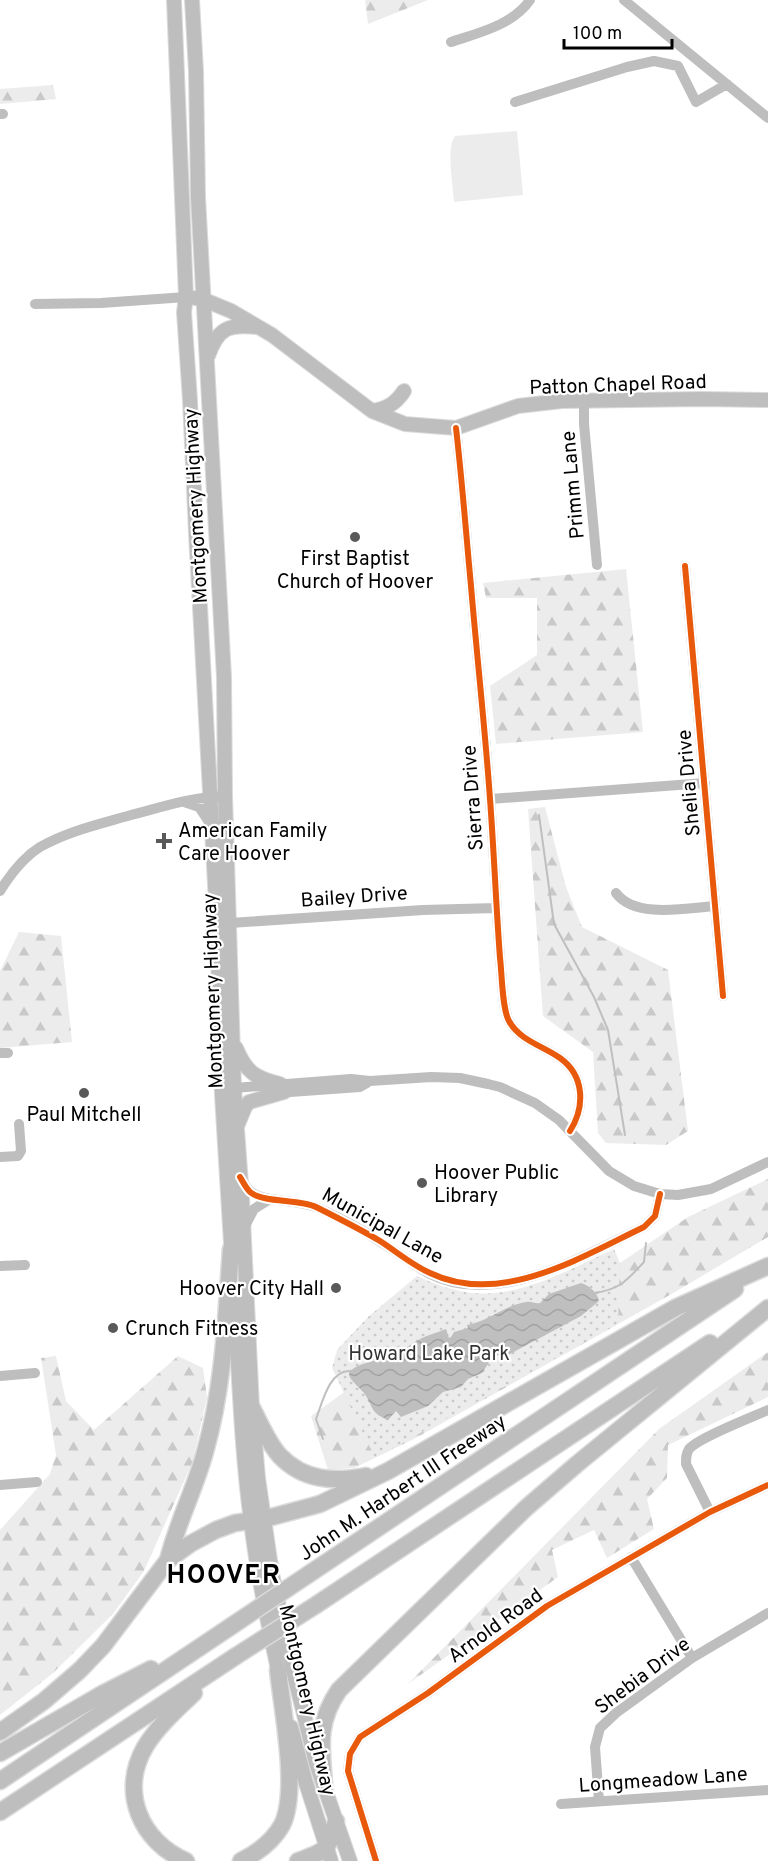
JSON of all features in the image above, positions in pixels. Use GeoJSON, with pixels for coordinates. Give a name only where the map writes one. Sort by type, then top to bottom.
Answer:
{"type":"FeatureCollection","features":[{"type":"Feature","properties":{"kind":"highway"},"geometry":{"type":"LineString","coordinates":[[168,1560],[174,1536],[192,1494],[206,1452],[214,1413],[221,1373],[231,1249]]}},
{"type":"Feature","properties":{"kind":"highway"},"geometry":{"type":"LineString","coordinates":[[0,1732],[61,1687],[103,1646],[168,1560],[190,1544],[235,1523],[257,1520],[320,1504],[387,1471],[675,1308],[768,1266]]}},
{"type":"Feature","properties":{"kind":"highway","name":"John M. Harbert III Freeway"},"geometry":{"type":"LineString","coordinates":[[0,1781],[768,1266]]}},
{"type":"Feature","properties":{"kind":"highway"},"geometry":{"type":"LineString","coordinates":[[0,1812],[768,1306]]}},
{"type":"Feature","properties":{"kind":"highway"},"geometry":{"type":"LineString","coordinates":[[324,1783],[321,1731],[327,1709],[339,1690],[526,1508],[768,1306]]}},
{"type":"Feature","properties":{"kind":"highway"},"geometry":{"type":"LineString","coordinates":[[252,1408],[280,1455],[297,1468],[318,1479],[347,1480],[387,1471]]}},
{"type":"Feature","properties":{"kind":"highway"},"geometry":{"type":"LineString","coordinates":[[0,1753],[104,1693],[161,1664],[199,1649]]}},
{"type":"Feature","properties":{"kind":"highway"},"geometry":{"type":"LineString","coordinates":[[186,1861],[170,1854],[144,1826],[137,1811],[134,1796],[137,1763],[145,1747],[178,1708],[233,1658]]}},
{"type":"Feature","properties":{"kind":"highway"},"geometry":{"type":"LineString","coordinates":[[241,1861],[269,1842],[281,1827],[287,1813],[290,1791],[278,1670]]}},
{"type":"Feature","properties":{"kind":"highway"},"geometry":{"type":"LineString","coordinates":[[298,1861],[317,1854],[329,1855],[336,1821]]}},
{"type":"Feature","properties":{"kind":"main road","name":"Montgomery Highway"},"geometry":{"type":"LineString","coordinates":[[174,0],[186,297],[184,312],[209,796],[217,929],[231,1093],[237,1129],[258,1478],[257,1520],[260,1581],[278,1670],[305,1780],[329,1855]]}},
{"type":"Feature","properties":{"kind":"main road","name":"Montgomery Highway"},"geometry":{"type":"LineString","coordinates":[[192,0],[202,299],[224,665],[225,796],[233,1041],[231,1249],[240,1392],[257,1520],[272,1574],[301,1708],[316,1763],[350,1861]]}},
{"type":"Feature","properties":{"kind":"main road","name":"Patton Chapel Road"},"geometry":{"type":"LineString","coordinates":[[186,297],[202,299],[231,311],[272,335],[372,411],[405,424],[456,428],[518,406],[562,401],[768,400]]}},
{"type":"Feature","properties":{"kind":"main road"},"geometry":{"type":"LineString","coordinates":[[206,360],[213,340],[220,332],[243,326],[257,327]]}},
{"type":"Feature","properties":{"kind":"main road"},"geometry":{"type":"LineString","coordinates":[[372,411],[383,410],[392,405],[404,391]]}},
{"type":"Feature","properties":{"kind":"main road"},"geometry":{"type":"LineString","coordinates":[[233,1041],[247,1069],[282,1088]]}},
{"type":"Feature","properties":{"kind":"main road"},"geometry":{"type":"LineString","coordinates":[[237,1129],[249,1102],[282,1088]]}},
{"type":"Feature","properties":{"kind":"street"},"geometry":{"type":"LineString","coordinates":[[451,42],[500,25],[525,7],[530,0]]}},
{"type":"Feature","properties":{"kind":"street"},"geometry":{"type":"LineString","coordinates":[[624,0],[768,118]]}},
{"type":"Feature","properties":{"kind":"street"},"geometry":{"type":"LineString","coordinates":[[515,102],[627,67],[654,61],[678,66],[696,102],[727,84]]}},
{"type":"Feature","properties":{"kind":"street"},"geometry":{"type":"LineString","coordinates":[[35,304],[101,303],[186,297]]}},
{"type":"Feature","properties":{"kind":"street","name":"Primm Lane"},"geometry":{"type":"LineString","coordinates":[[584,402],[597,565]]}},
{"type":"Feature","properties":{"kind":"street","name":"Sierra Drive"},"geometry":{"type":"LineString","coordinates":[[456,428],[490,799],[504,1004],[508,1021],[523,1036],[561,1059],[575,1077],[580,1087],[581,1098],[577,1119],[570,1131]]}},
{"type":"Feature","properties":{"kind":"street","name":"Shelia Drive"},"geometry":{"type":"LineString","coordinates":[[685,566],[723,996]]}},
{"type":"Feature","properties":{"kind":"street"},"geometry":{"type":"LineString","coordinates":[[490,799],[705,783]]}},
{"type":"Feature","properties":{"kind":"street"},"geometry":{"type":"LineString","coordinates":[[0,891],[26,858],[39,848],[70,832],[181,801],[209,796],[225,796]]}},
{"type":"Feature","properties":{"kind":"street"},"geometry":{"type":"LineString","coordinates":[[181,801],[199,807],[211,825]]}},
{"type":"Feature","properties":{"kind":"street"},"geometry":{"type":"LineString","coordinates":[[616,893],[627,903],[644,909],[715,906]]}},
{"type":"Feature","properties":{"kind":"street","name":"Bailey Drive"},"geometry":{"type":"LineString","coordinates":[[217,929],[230,923],[423,909],[496,908]]}},
{"type":"Feature","properties":{"kind":"street"},"geometry":{"type":"LineString","coordinates":[[231,1093],[351,1079],[370,1082],[431,1077],[460,1078],[488,1084],[536,1103],[559,1120],[609,1171],[634,1186],[660,1194],[678,1195],[711,1189],[768,1162]]}},
{"type":"Feature","properties":{"kind":"street"},"geometry":{"type":"LineString","coordinates":[[0,1157],[18,1156],[21,1151],[19,1124]]}},
{"type":"Feature","properties":{"kind":"street","name":"Municipal Lane"},"geometry":{"type":"LineString","coordinates":[[240,1177],[250,1191],[270,1199],[309,1204],[370,1236],[429,1273],[447,1280],[469,1284],[502,1284],[550,1271],[644,1227],[655,1216],[660,1194]]}},
{"type":"Feature","properties":{"kind":"street"},"geometry":{"type":"LineString","coordinates":[[243,1228],[254,1209],[270,1199]]}},
{"type":"Feature","properties":{"kind":"street"},"geometry":{"type":"LineString","coordinates":[[0,1266],[25,1265]]}},
{"type":"Feature","properties":{"kind":"street"},"geometry":{"type":"LineString","coordinates":[[0,1376],[35,1373]]}},
{"type":"Feature","properties":{"kind":"street"},"geometry":{"type":"LineString","coordinates":[[710,1512],[686,1464],[690,1447],[768,1410]]}},
{"type":"Feature","properties":{"kind":"street"},"geometry":{"type":"LineString","coordinates":[[0,1485],[37,1482]]}},
{"type":"Feature","properties":{"kind":"street","name":"Arnold Road"},"geometry":{"type":"LineString","coordinates":[[376,1861],[348,1771],[350,1754],[356,1742],[371,1729],[428,1693],[547,1606],[710,1512],[768,1485]]}},
{"type":"Feature","properties":{"kind":"street"},"geometry":{"type":"LineString","coordinates":[[631,1557],[692,1658]]}},
{"type":"Feature","properties":{"kind":"street","name":"Shebia Drive"},"geometry":{"type":"LineString","coordinates":[[599,1801],[595,1747],[600,1728],[616,1713],[692,1658],[768,1613]]}},
{"type":"Feature","properties":{"kind":"street","name":"Longmeadow Lane"},"geometry":{"type":"LineString","coordinates":[[561,1804],[768,1790]]}},
{"type":"Feature","properties":{"kind":"green space"},"geometry":{"type":"Polygon","coordinates":[[[365,0],[428,0],[368,24],[365,0]]]}},
{"type":"Feature","properties":{"kind":"green space"},"geometry":{"type":"Polygon","coordinates":[[[53,85],[56,99],[0,104],[0,89],[53,85]]]}},
{"type":"Feature","properties":{"kind":"green space"},"geometry":{"type":"Polygon","coordinates":[[[517,131],[523,195],[454,202],[450,158],[455,136],[517,131]]]}},
{"type":"Feature","properties":{"kind":"green space"},"geometry":{"type":"Polygon","coordinates":[[[626,569],[643,732],[496,744],[490,686],[537,655],[537,598],[486,598],[483,583],[626,569]]]}},
{"type":"Feature","properties":{"kind":"green space"},"geometry":{"type":"Polygon","coordinates":[[[545,807],[566,887],[582,927],[668,970],[688,1131],[666,1145],[606,1143],[598,1133],[593,1052],[543,1016],[528,809],[545,807]]]}},
{"type":"Feature","properties":{"kind":"green space"},"geometry":{"type":"Polygon","coordinates":[[[19,932],[61,936],[72,1042],[0,1048],[0,971],[19,932]]]}},
{"type":"Feature","properties":{"kind":"green space"},"geometry":{"type":"Polygon","coordinates":[[[768,1179],[768,1237],[414,1439],[354,1468],[328,1470],[311,1416],[357,1383],[599,1301],[620,1263],[688,1217],[768,1179]]]}},
{"type":"Feature","properties":{"kind":"green space","name":"Howard Lake Park"},"geometry":{"type":"Polygon","coordinates":[[[614,1249],[620,1263],[618,1324],[375,1458],[332,1368],[337,1350],[368,1317],[417,1276],[464,1292],[483,1294],[508,1291],[540,1282],[614,1249]]]}},
{"type":"Feature","properties":{"kind":"green space"},"geometry":{"type":"Polygon","coordinates":[[[768,1352],[768,1397],[668,1445],[667,1478],[647,1499],[654,1529],[607,1558],[594,1530],[552,1550],[558,1577],[408,1684],[659,1429],[768,1352]]]}},
{"type":"Feature","properties":{"kind":"green space"},"geometry":{"type":"Polygon","coordinates":[[[56,1356],[66,1401],[94,1430],[178,1356],[203,1368],[207,1397],[193,1461],[144,1571],[113,1614],[53,1673],[0,1715],[0,1530],[50,1474],[56,1455],[41,1358],[56,1356]]]}},
{"type":"Feature","properties":{"kind":"water"},"geometry":{"type":"Polygon","coordinates":[[[581,1283],[593,1290],[599,1301],[581,1316],[506,1356],[499,1355],[492,1358],[482,1373],[468,1379],[461,1387],[443,1392],[428,1406],[401,1417],[396,1411],[388,1420],[378,1414],[349,1375],[354,1368],[394,1355],[426,1336],[446,1329],[449,1338],[454,1332],[468,1328],[467,1325],[482,1321],[511,1306],[526,1302],[540,1303],[549,1294],[581,1283]]]}},
{"type":"Feature","properties":{"kind":"waterway"},"geometry":{"type":"LineString","coordinates":[[539,815],[554,924],[594,997],[608,1030],[625,1135]]}},
{"type":"Feature","properties":{"kind":"waterway"},"geometry":{"type":"LineString","coordinates":[[594,1293],[611,1289],[632,1274],[644,1262],[646,1243]]}},
{"type":"Feature","properties":{"kind":"waterway"},"geometry":{"type":"LineString","coordinates":[[323,1439],[316,1419],[327,1389],[337,1376],[350,1371]]}},
{"type":"Feature","properties":{"kind":"cycle path"},"geometry":{"type":"LineString","coordinates":[[456,428],[486,746],[505,1008],[513,1028],[560,1058],[574,1074],[580,1092],[580,1102],[570,1131]]}},
{"type":"Feature","properties":{"kind":"cycle path"},"geometry":{"type":"LineString","coordinates":[[685,566],[723,996]]}},
{"type":"Feature","properties":{"kind":"cycle path"},"geometry":{"type":"LineString","coordinates":[[240,1177],[250,1192],[263,1198],[316,1207],[386,1245],[430,1273],[457,1282],[485,1284],[512,1281],[540,1274],[594,1252],[644,1227],[655,1216],[660,1194]]}},
{"type":"Feature","properties":{"kind":"cycle path"},"geometry":{"type":"LineString","coordinates":[[376,1861],[348,1771],[350,1754],[360,1737],[428,1693],[547,1606],[710,1512],[768,1485]]}},
{"type":"Feature","properties":{"kind":"place","name":"First Baptist Church of Hoover"},"geometry":{"type":"Point","coordinates":[355,537]}},
{"type":"Feature","properties":{"kind":"place","name":"American Family Care Hoover"},"geometry":{"type":"Point","coordinates":[164,841]}},
{"type":"Feature","properties":{"kind":"place","name":"Paul Mitchell"},"geometry":{"type":"Point","coordinates":[84,1093]}},
{"type":"Feature","properties":{"kind":"place","name":"Hoover Public Library"},"geometry":{"type":"Point","coordinates":[422,1183]}},
{"type":"Feature","properties":{"kind":"place","name":"Hoover City Hall"},"geometry":{"type":"Point","coordinates":[336,1288]}},
{"type":"Feature","properties":{"kind":"place","name":"Crunch Fitness"},"geometry":{"type":"Point","coordinates":[113,1328]}},
{"type":"Feature","properties":{"kind":"district","name":"HOOVER"},"geometry":{"type":"Point","coordinates":[224,1574]}}]}
